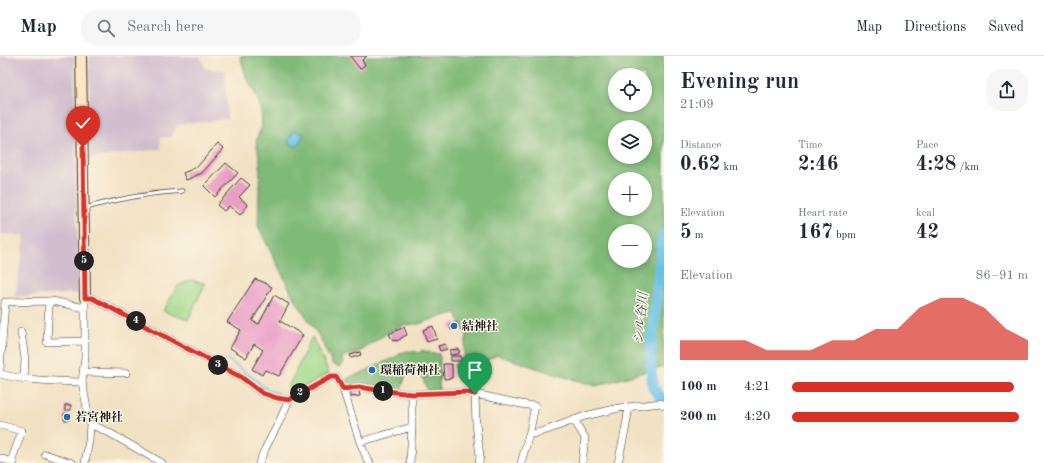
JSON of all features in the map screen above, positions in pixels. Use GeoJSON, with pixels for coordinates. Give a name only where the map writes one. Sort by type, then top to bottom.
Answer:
{"type":"FeatureCollection","features":[{"type":"Feature","properties":{"kind":"street"},"geometry":{"type":"LineString","coordinates":[[81,56],[85,303],[85,357],[82,382],[90,424],[85,463]]}},
{"type":"Feature","properties":{"kind":"street"},"geometry":{"type":"LineString","coordinates":[[0,369],[5,302],[49,301],[85,303],[92,298],[241,377],[262,393],[289,400]]}},
{"type":"Feature","properties":{"kind":"street"},"geometry":{"type":"LineString","coordinates":[[49,301],[47,342],[85,341]]}},
{"type":"Feature","properties":{"kind":"street"},"geometry":{"type":"LineString","coordinates":[[22,332],[26,359],[24,379]]}},
{"type":"Feature","properties":{"kind":"street"},"geometry":{"type":"LineString","coordinates":[[83,372],[126,373]]}},
{"type":"Feature","properties":{"kind":"street"},"geometry":{"type":"LineString","coordinates":[[0,374],[24,379],[82,382]]}},
{"type":"Feature","properties":{"kind":"street"},"geometry":{"type":"LineString","coordinates":[[259,463],[289,400],[331,377],[336,377],[343,389],[360,442],[370,463]]}},
{"type":"Feature","properties":{"kind":"street"},"geometry":{"type":"LineString","coordinates":[[343,389],[359,387],[412,394],[466,392],[535,406],[522,463]]}},
{"type":"Feature","properties":{"kind":"street"},"geometry":{"type":"LineString","coordinates":[[410,463],[412,394]]}},
{"type":"Feature","properties":{"kind":"street"},"geometry":{"type":"LineString","coordinates":[[475,394],[480,463]]}},
{"type":"Feature","properties":{"kind":"street"},"geometry":{"type":"LineString","coordinates":[[529,434],[547,430],[585,416],[619,408],[661,403],[664,405]]}},
{"type":"Feature","properties":{"kind":"street"},"geometry":{"type":"LineString","coordinates":[[618,463],[626,431],[629,407]]}},
{"type":"Feature","properties":{"kind":"street"},"geometry":{"type":"LineString","coordinates":[[574,420],[584,438],[582,463]]}},
{"type":"Feature","properties":{"kind":"street"},"geometry":{"type":"LineString","coordinates":[[90,424],[108,432],[162,463]]}},
{"type":"Feature","properties":{"kind":"street"},"geometry":{"type":"LineString","coordinates":[[0,425],[22,431],[13,462],[0,458]]}},
{"type":"Feature","properties":{"kind":"street"},"geometry":{"type":"LineString","coordinates":[[360,442],[412,427]]}},
{"type":"Feature","properties":{"kind":"street"},"geometry":{"type":"LineString","coordinates":[[45,454],[72,463]]}},
{"type":"Feature","properties":{"kind":"lane"},"geometry":{"type":"LineString","coordinates":[[83,209],[129,197],[159,192],[182,191]]}},
{"type":"Feature","properties":{"kind":"shaded area"},"geometry":{"type":"Polygon","coordinates":[[[0,56],[74,56],[78,293],[15,297],[25,235],[0,234],[0,56]]]}},
{"type":"Feature","properties":{"kind":"shaded area"},"geometry":{"type":"Polygon","coordinates":[[[89,56],[200,56],[205,68],[225,71],[227,119],[177,125],[172,137],[160,137],[161,149],[90,158],[89,56]]]}},
{"type":"Feature","properties":{"kind":"green space"},"geometry":{"type":"Polygon","coordinates":[[[240,56],[664,56],[664,366],[596,386],[497,355],[488,360],[477,370],[470,371],[465,377],[455,376],[454,364],[464,363],[464,350],[467,336],[456,313],[419,324],[404,325],[387,333],[361,351],[345,356],[342,358],[343,365],[339,367],[332,364],[320,338],[294,298],[258,226],[260,161],[256,141],[262,125],[261,109],[257,97],[246,76],[240,56]]]}},
{"type":"Feature","properties":{"kind":"green space"},"geometry":{"type":"Polygon","coordinates":[[[191,280],[205,284],[188,320],[163,311],[178,286],[191,280]]]}},
{"type":"Feature","properties":{"kind":"green space"},"geometry":{"type":"Polygon","coordinates":[[[312,337],[329,373],[291,394],[288,387],[312,337]]]}},
{"type":"Feature","properties":{"kind":"green space"},"geometry":{"type":"Polygon","coordinates":[[[422,350],[433,354],[439,354],[439,391],[428,392],[421,374],[411,371],[407,372],[401,390],[349,386],[346,380],[351,376],[357,375],[402,353],[413,351],[419,353],[422,350]]]}},
{"type":"Feature","properties":{"kind":"water"},"geometry":{"type":"Polygon","coordinates":[[[294,130],[304,134],[297,147],[288,142],[294,130]]]}},
{"type":"Feature","properties":{"kind":"building"},"geometry":{"type":"Polygon","coordinates":[[[350,56],[367,56],[362,60],[365,65],[360,69],[350,56]]]}},
{"type":"Feature","properties":{"kind":"building"},"geometry":{"type":"Polygon","coordinates":[[[217,144],[223,149],[202,173],[186,180],[183,173],[197,167],[217,144]]]}},
{"type":"Feature","properties":{"kind":"building"},"geometry":{"type":"Polygon","coordinates":[[[226,163],[238,173],[215,197],[204,186],[226,163]]]}},
{"type":"Feature","properties":{"kind":"building"},"geometry":{"type":"Polygon","coordinates":[[[241,178],[250,185],[239,197],[248,205],[240,215],[229,206],[224,211],[217,205],[241,178]]]}},
{"type":"Feature","properties":{"kind":"building"},"geometry":{"type":"Polygon","coordinates":[[[255,279],[272,287],[252,321],[259,324],[274,295],[289,304],[280,321],[303,335],[279,376],[265,370],[262,375],[252,369],[263,350],[254,344],[246,358],[230,348],[241,330],[227,322],[255,279]]]}},
{"type":"Feature","properties":{"kind":"building"},"geometry":{"type":"Polygon","coordinates":[[[456,322],[458,327],[451,330],[450,324],[456,322]]]}},
{"type":"Feature","properties":{"kind":"building"},"geometry":{"type":"Polygon","coordinates":[[[433,326],[437,339],[427,342],[423,330],[433,326]]]}},
{"type":"Feature","properties":{"kind":"building"},"geometry":{"type":"Polygon","coordinates":[[[404,327],[407,335],[401,339],[393,341],[389,334],[404,327]]]}},
{"type":"Feature","properties":{"kind":"building"},"geometry":{"type":"Polygon","coordinates":[[[445,344],[447,349],[440,351],[438,346],[445,344]]]}},
{"type":"Feature","properties":{"kind":"building"},"geometry":{"type":"Polygon","coordinates":[[[459,349],[459,354],[450,355],[450,350],[459,349]]]}},
{"type":"Feature","properties":{"kind":"building"},"geometry":{"type":"Polygon","coordinates":[[[360,352],[361,355],[351,358],[350,355],[360,352]]]}},
{"type":"Feature","properties":{"kind":"building"},"geometry":{"type":"Polygon","coordinates":[[[451,356],[461,356],[461,361],[451,361],[451,356]]]}},
{"type":"Feature","properties":{"kind":"building"},"geometry":{"type":"Polygon","coordinates":[[[443,364],[452,364],[452,378],[444,379],[443,364]]]}},
{"type":"Feature","properties":{"kind":"building"},"geometry":{"type":"Polygon","coordinates":[[[359,390],[360,396],[351,397],[351,391],[359,390]]]}},
{"type":"Feature","properties":{"kind":"building"},"geometry":{"type":"Polygon","coordinates":[[[65,405],[71,405],[71,410],[65,410],[65,405]]]}},
{"type":"Feature","properties":{"kind":"building","name":"若宮神社"},"geometry":{"type":"Polygon","coordinates":[[[64,414],[69,414],[69,420],[64,420],[64,414]]]}},
{"type":"Feature","properties":{"kind":"waterway","name":"シル谷川"},"geometry":{"type":"LineString","coordinates":[[663,234],[650,358],[653,388],[664,401]]}},
{"type":"Feature","properties":{"kind":"waterway"},"geometry":{"type":"LineString","coordinates":[[227,359],[268,390],[278,393]]}},
{"type":"Feature","properties":{"kind":"place","name":"結神社"},"geometry":{"type":"Point","coordinates":[454,326]}},
{"type":"Feature","properties":{"kind":"place","name":"環稲荷神社"},"geometry":{"type":"Point","coordinates":[372,370]}},
{"type":"Feature","properties":{"kind":"place","name":"若宮神社"},"geometry":{"type":"Point","coordinates":[67,417]}},
{"type":"Feature","properties":{"kind":"route"},"geometry":{"type":"LineString","coordinates":[[83,147],[85,298],[92,298],[241,377],[262,393],[277,398],[289,400],[331,377],[336,377],[343,389],[359,387],[412,394],[466,392],[475,394]]}}]}
